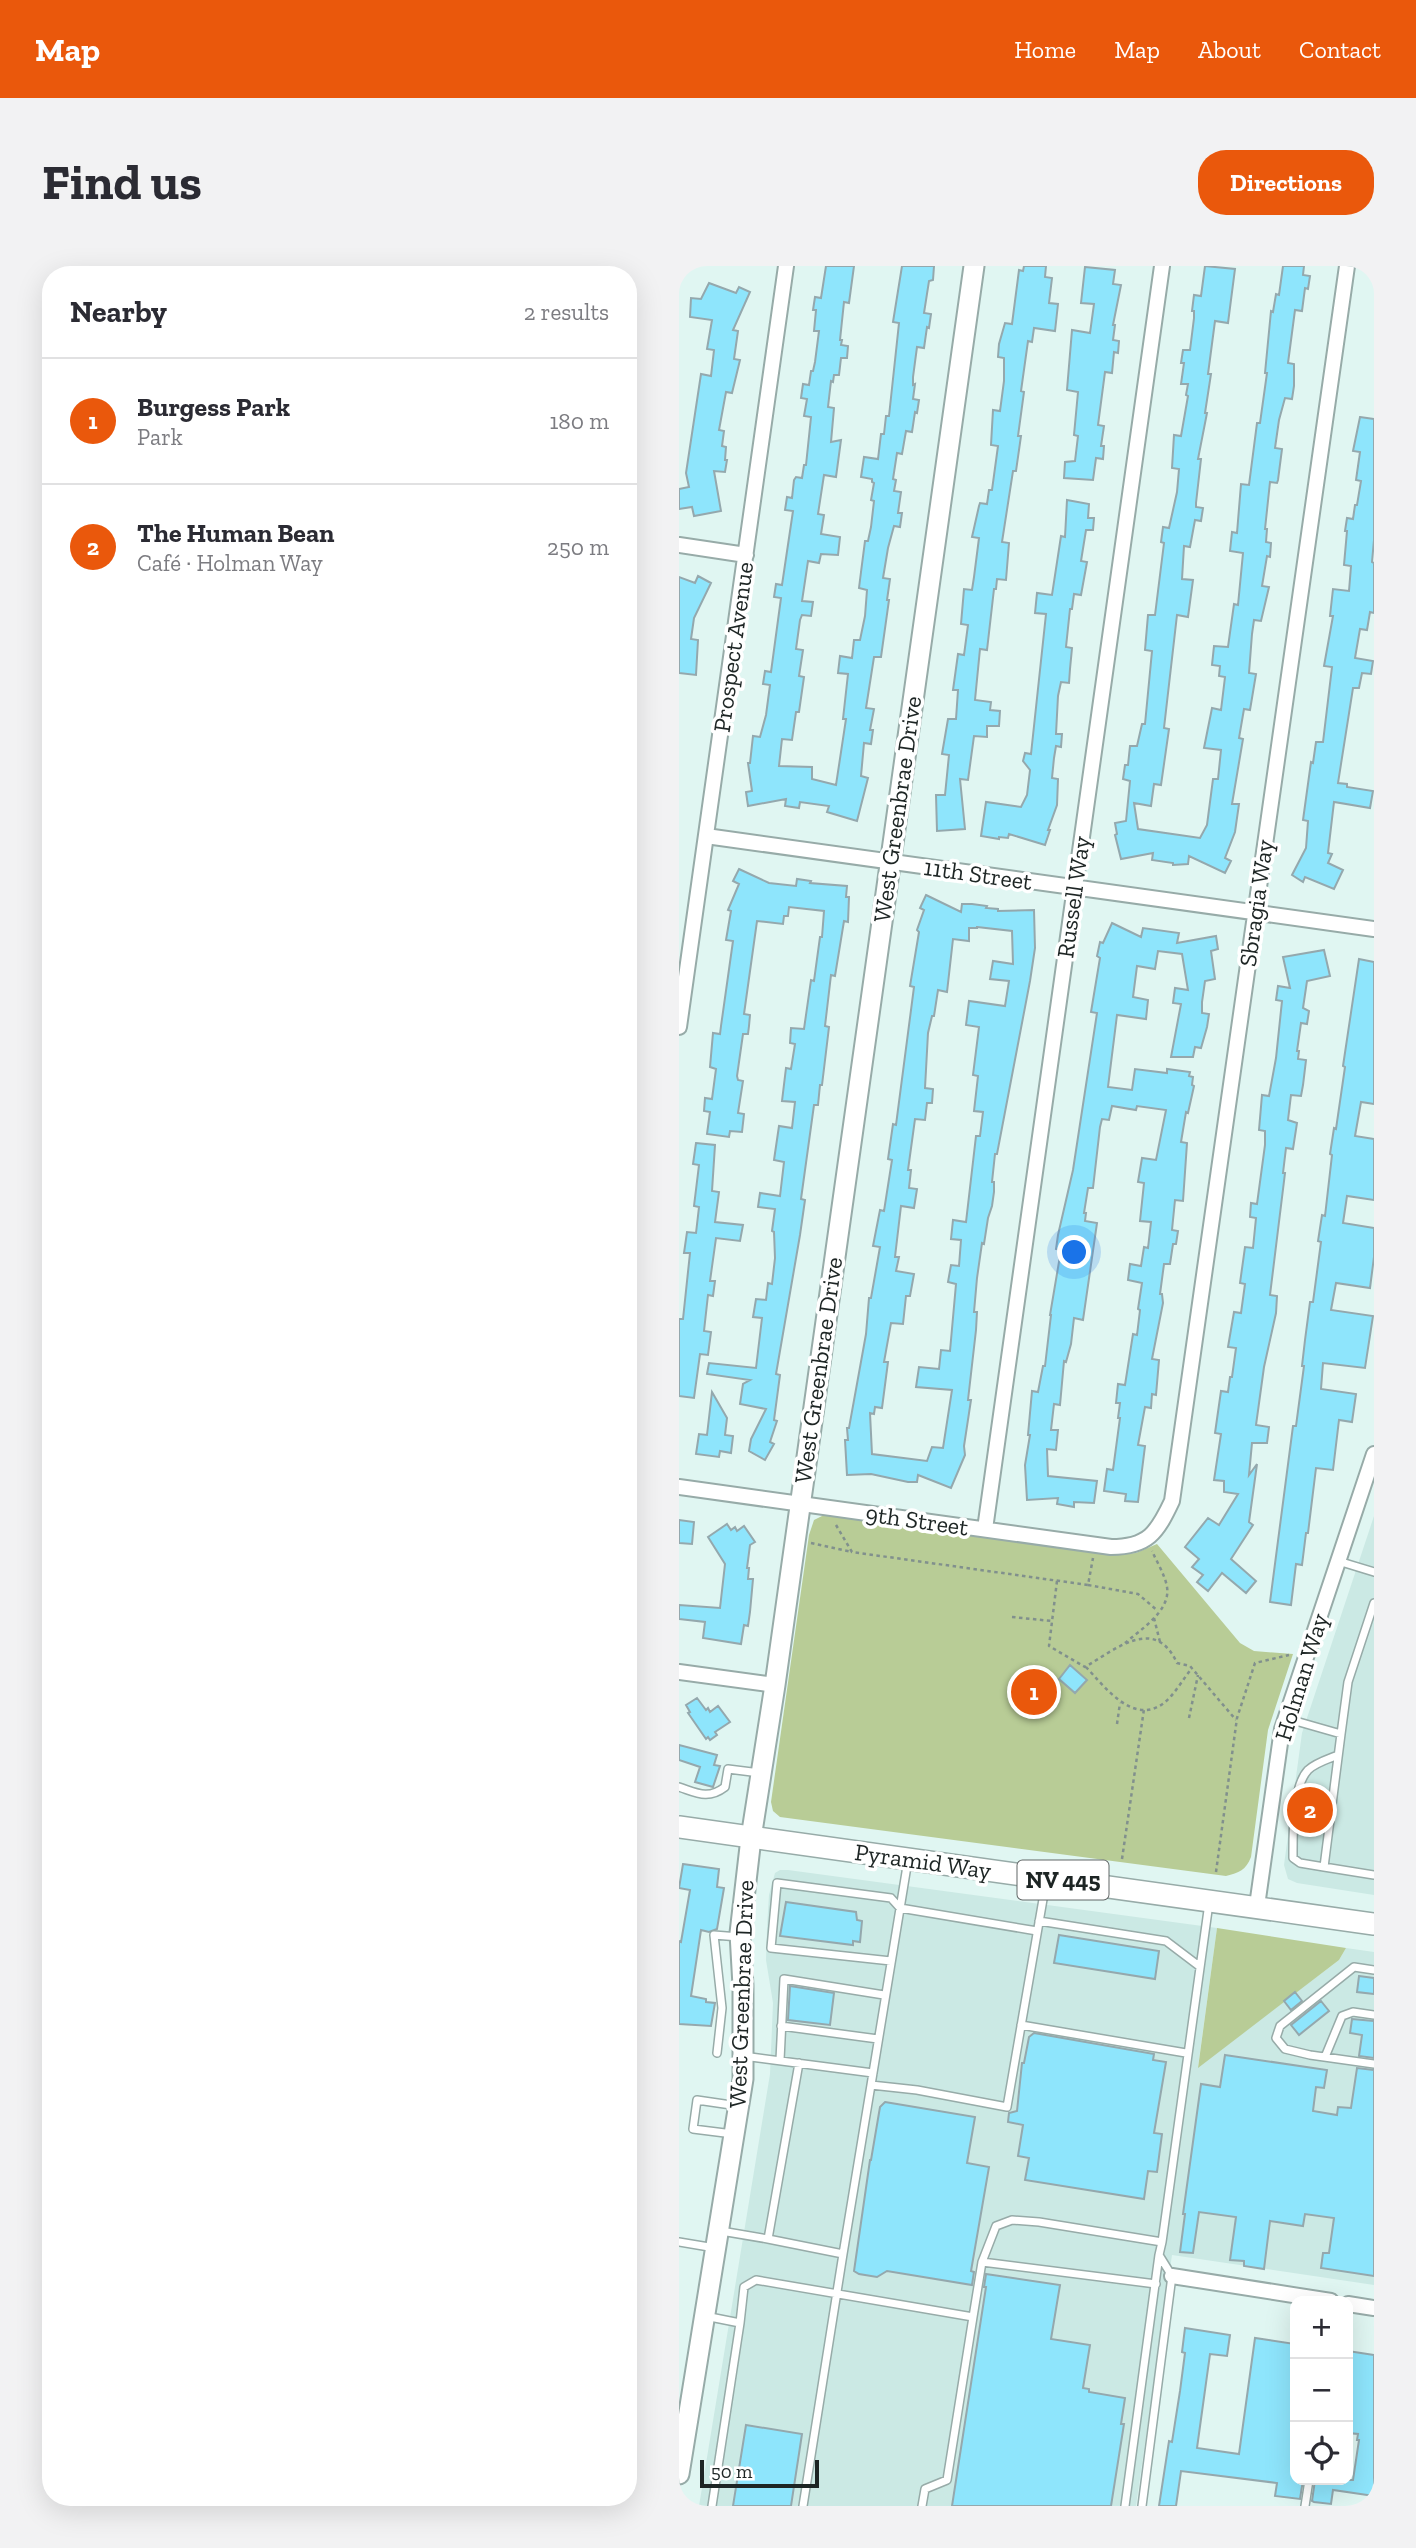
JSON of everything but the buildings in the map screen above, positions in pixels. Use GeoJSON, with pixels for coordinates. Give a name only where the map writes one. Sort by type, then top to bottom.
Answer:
{"type":"FeatureCollection","features":[{"type":"Feature","properties":{"kind":"main road","name":"Pyramid Way"},"geometry":{"type":"LineString","coordinates":[[679,1827],[1374,1924]]}},
{"type":"Feature","properties":{"kind":"street","name":"Prospect Avenue"},"geometry":{"type":"LineString","coordinates":[[679,1027],[786,266]]}},
{"type":"Feature","properties":{"kind":"street","name":"West Greenbrae Drive"},"geometry":{"type":"LineString","coordinates":[[679,2474],[686,2384],[704,2316],[743,2079],[740,1937],[751,1838],[775,1685],[974,266]]}},
{"type":"Feature","properties":{"kind":"street","name":"Russell Way"},"geometry":{"type":"LineString","coordinates":[[985,1529],[1161,266]]}},
{"type":"Feature","properties":{"kind":"street","name":"Sbragia Way"},"geometry":{"type":"LineString","coordinates":[[1152,1545],[1172,1502],[1346,266]]}},
{"type":"Feature","properties":{"kind":"street"},"geometry":{"type":"LineString","coordinates":[[679,545],[745,555]]}},
{"type":"Feature","properties":{"kind":"street","name":"11th Street"},"geometry":{"type":"LineString","coordinates":[[706,836],[1374,929]]}},
{"type":"Feature","properties":{"kind":"street","name":"Holman Way"},"geometry":{"type":"LineString","coordinates":[[1257,1906],[1285,1718],[1374,1454]]}},
{"type":"Feature","properties":{"kind":"street","name":"9th Street"},"geometry":{"type":"LineString","coordinates":[[679,1487],[1111,1547],[1152,1545]]}},
{"type":"Feature","properties":{"kind":"street"},"geometry":{"type":"LineString","coordinates":[[679,1672],[775,1685]]}},
{"type":"Feature","properties":{"kind":"street"},"geometry":{"type":"LineString","coordinates":[[1172,2276],[1299,2296]]}},
{"type":"Feature","properties":{"kind":"street"},"geometry":{"type":"LineString","coordinates":[[1353,2305],[1374,2308]]}},
{"type":"Feature","properties":{"kind":"lane"},"geometry":{"type":"LineString","coordinates":[[1338,1561],[1374,1572]]}},
{"type":"Feature","properties":{"kind":"lane"},"geometry":{"type":"LineString","coordinates":[[1324,1867],[1347,1682],[1374,1603]]}},
{"type":"Feature","properties":{"kind":"lane"},"geometry":{"type":"LineString","coordinates":[[1285,1718],[1341,1734]]}},
{"type":"Feature","properties":{"kind":"lane"},"geometry":{"type":"LineString","coordinates":[[1338,1755],[1310,1768],[1300,1780],[1293,1858],[1300,1863],[1374,1875]]}},
{"type":"Feature","properties":{"kind":"lane"},"geometry":{"type":"LineString","coordinates":[[679,1787],[706,1796],[725,1787],[728,1769],[761,1773]]}},
{"type":"Feature","properties":{"kind":"lane"},"geometry":{"type":"LineString","coordinates":[[803,2506],[908,1859]]}},
{"type":"Feature","properties":{"kind":"lane"},"geometry":{"type":"LineString","coordinates":[[871,2085],[917,2090],[1007,2107],[1047,1878]]}},
{"type":"Feature","properties":{"kind":"lane"},"geometry":{"type":"LineString","coordinates":[[891,1961],[771,1948],[777,1883],[891,1898],[900,1908],[1037,1931]]}},
{"type":"Feature","properties":{"kind":"lane"},"geometry":{"type":"LineString","coordinates":[[1125,2506],[1209,1901]]}},
{"type":"Feature","properties":{"kind":"lane"},"geometry":{"type":"LineString","coordinates":[[1039,1921],[1166,1941],[1199,1966]]}},
{"type":"Feature","properties":{"kind":"lane"},"geometry":{"type":"LineString","coordinates":[[717,2053],[722,2008],[714,1936],[740,1937]]}},
{"type":"Feature","properties":{"kind":"lane"},"geometry":{"type":"LineString","coordinates":[[1374,1970],[1354,1967],[1280,2026],[1276,2038],[1285,2049],[1374,2064]]}},
{"type":"Feature","properties":{"kind":"lane"},"geometry":{"type":"LineString","coordinates":[[780,2060],[784,1979],[884,1995]]}},
{"type":"Feature","properties":{"kind":"lane"},"geometry":{"type":"LineString","coordinates":[[1325,2057],[1342,2016],[1353,2012],[1374,2015]]}},
{"type":"Feature","properties":{"kind":"lane"},"geometry":{"type":"LineString","coordinates":[[1021,2025],[1186,2053]]}},
{"type":"Feature","properties":{"kind":"lane"},"geometry":{"type":"LineString","coordinates":[[781,2026],[878,2039]]}},
{"type":"Feature","properties":{"kind":"lane"},"geometry":{"type":"LineString","coordinates":[[743,2056],[873,2073]]}},
{"type":"Feature","properties":{"kind":"lane"},"geometry":{"type":"LineString","coordinates":[[768,2239],[799,2063]]}},
{"type":"Feature","properties":{"kind":"lane"},"geometry":{"type":"LineString","coordinates":[[734,2134],[693,2129],[697,2100],[739,2106]]}},
{"type":"Feature","properties":{"kind":"lane"},"geometry":{"type":"LineString","coordinates":[[922,2506],[925,2489],[947,2480],[982,2262],[996,2226],[1013,2220],[1162,2242]]}},
{"type":"Feature","properties":{"kind":"lane"},"geometry":{"type":"LineString","coordinates":[[679,2242],[768,2239],[843,2254]]}},
{"type":"Feature","properties":{"kind":"lane"},"geometry":{"type":"LineString","coordinates":[[1142,2506],[1172,2276],[1160,2255]]}},
{"type":"Feature","properties":{"kind":"lane"},"geometry":{"type":"LineString","coordinates":[[982,2262],[1156,2284]]}},
{"type":"Feature","properties":{"kind":"lane"},"geometry":{"type":"LineString","coordinates":[[712,2506],[744,2287],[756,2280],[973,2317]]}},
{"type":"Feature","properties":{"kind":"lane"},"geometry":{"type":"LineString","coordinates":[[704,2316],[740,2323]]}},
{"type":"Feature","properties":{"kind":"lane"},"geometry":{"type":"LineString","coordinates":[[1305,2506],[1308,2485]]}},
{"type":"Feature","properties":{"kind":"path"},"geometry":{"type":"LineString","coordinates":[[832,1519],[852,1552]]}},
{"type":"Feature","properties":{"kind":"path"},"geometry":{"type":"LineString","coordinates":[[811,1542],[852,1552],[1138,1594],[1159,1612]]}},
{"type":"Feature","properties":{"kind":"path"},"geometry":{"type":"LineString","coordinates":[[1085,1667],[1121,1645],[1159,1612],[1167,1599],[1167,1587],[1152,1545],[1145,1553]]}},
{"type":"Feature","properties":{"kind":"path"},"geometry":{"type":"LineString","coordinates":[[1088,1585],[1093,1558],[1100,1555]]}},
{"type":"Feature","properties":{"kind":"path"},"geometry":{"type":"LineString","coordinates":[[1058,1581],[1056,1614],[1052,1621],[1049,1646],[1085,1667],[1120,1702],[1131,1708],[1144,1709],[1164,1702],[1192,1668]]}},
{"type":"Feature","properties":{"kind":"path"},"geometry":{"type":"LineString","coordinates":[[1012,1617],[1052,1621]]}},
{"type":"Feature","properties":{"kind":"path"},"geometry":{"type":"LineString","coordinates":[[1154,1617],[1160,1642]]}},
{"type":"Feature","properties":{"kind":"path"},"geometry":{"type":"LineString","coordinates":[[1121,1645],[1142,1637],[1160,1642],[1168,1648],[1177,1663],[1192,1668],[1237,1720]]}},
{"type":"Feature","properties":{"kind":"path"},"geometry":{"type":"LineString","coordinates":[[1216,1872],[1237,1720],[1255,1663],[1289,1655]]}},
{"type":"Feature","properties":{"kind":"path"},"geometry":{"type":"LineString","coordinates":[[1189,1718],[1198,1675]]}},
{"type":"Feature","properties":{"kind":"path"},"geometry":{"type":"LineString","coordinates":[[1117,1724],[1120,1702]]}},
{"type":"Feature","properties":{"kind":"path"},"geometry":{"type":"LineString","coordinates":[[1122,1860],[1144,1709]]}},
{"type":"Feature","properties":{"kind":"shaded area"},"geometry":{"type":"Polygon","coordinates":[[[1374,1516],[1374,1895],[1297,1883],[1288,1879],[1284,1865],[1302,1733],[1374,1516]]]}},
{"type":"Feature","properties":{"kind":"shaded area"},"geometry":{"type":"Polygon","coordinates":[[[780,1870],[1217,1928],[1198,2067],[1339,1960],[1346,1948],[1374,1952],[1374,2285],[1172,2255],[1136,2506],[699,2506],[770,2074],[773,2003],[766,1960],[767,1928],[769,1895],[775,1873],[780,1870]]]}},
{"type":"Feature","properties":{"kind":"green space"},"geometry":{"type":"Polygon","coordinates":[[[824,1515],[1109,1555],[1136,1553],[1157,1544],[1240,1643],[1254,1651],[1293,1654],[1268,1730],[1251,1857],[1247,1865],[1226,1876],[780,1817],[773,1811],[771,1802],[809,1535],[814,1520],[824,1515]]]}},
{"type":"Feature","properties":{"kind":"green space"},"geometry":{"type":"Polygon","coordinates":[[[1217,1928],[1346,1948],[1339,1960],[1198,2068],[1217,1928]]]}},
{"type":"Feature","properties":{"kind":"place","name":"Burgess Park"},"geometry":{"type":"Point","coordinates":[1034,1692]}},
{"type":"Feature","properties":{"kind":"place","name":"The Human Bean"},"geometry":{"type":"Point","coordinates":[1310,1810]}}]}
